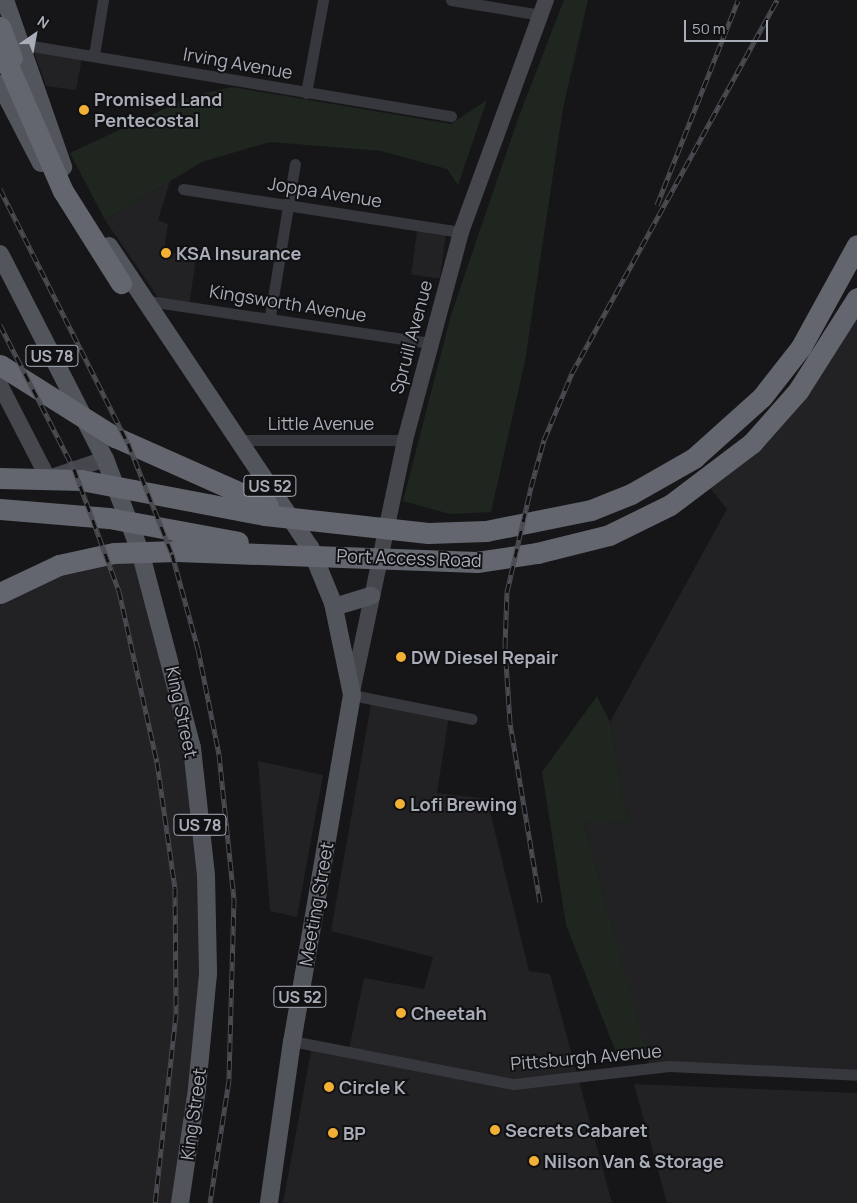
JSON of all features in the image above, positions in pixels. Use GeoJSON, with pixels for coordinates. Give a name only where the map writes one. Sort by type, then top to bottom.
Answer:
{"type":"FeatureCollection","features":[{"type":"Feature","properties":{"kind":"highway"},"geometry":{"type":"LineString","coordinates":[[0,27],[51,150],[95,226]]}},
{"type":"Feature","properties":{"kind":"highway"},"geometry":{"type":"LineString","coordinates":[[10,45],[63,191],[121,283]]}},
{"type":"Feature","properties":{"kind":"highway","name":"Port Access Road"},"geometry":{"type":"LineString","coordinates":[[328,524],[428,532],[486,531],[590,510],[647,486],[694,458],[762,397],[801,347],[857,245]]}},
{"type":"Feature","properties":{"kind":"highway","name":"Port Access Road"},"geometry":{"type":"LineString","coordinates":[[304,554],[447,563],[505,560],[578,545],[641,521],[705,482],[778,417],[825,353],[857,298]]}},
{"type":"Feature","properties":{"kind":"highway"},"geometry":{"type":"LineString","coordinates":[[0,365],[73,414],[147,454],[245,496],[328,524]]}},
{"type":"Feature","properties":{"kind":"highway"},"geometry":{"type":"LineString","coordinates":[[0,478],[82,480],[328,524]]}},
{"type":"Feature","properties":{"kind":"highway"},"geometry":{"type":"LineString","coordinates":[[0,509],[109,518],[304,554]]}},
{"type":"Feature","properties":{"kind":"highway"},"geometry":{"type":"LineString","coordinates":[[0,593],[59,565],[114,553],[304,554]]}},
{"type":"Feature","properties":{"kind":"main road","name":"US 52"},"geometry":{"type":"LineString","coordinates":[[5,0],[10,45],[62,164],[95,226],[141,300],[310,547],[334,607],[352,695]]}},
{"type":"Feature","properties":{"kind":"main road","name":"US 52"},"geometry":{"type":"LineString","coordinates":[[0,84],[72,216],[121,283],[141,300]]}},
{"type":"Feature","properties":{"kind":"main road","name":"King Street"},"geometry":{"type":"LineString","coordinates":[[0,254],[105,459],[140,551],[168,646],[192,748],[206,875],[208,974],[197,1089],[180,1203]]}},
{"type":"Feature","properties":{"kind":"main road"},"geometry":{"type":"LineString","coordinates":[[334,607],[371,596]]}},
{"type":"Feature","properties":{"kind":"main road","name":"Meeting Street"},"geometry":{"type":"LineString","coordinates":[[270,1203],[292,1041],[352,695]]}},
{"type":"Feature","properties":{"kind":"street"},"geometry":{"type":"LineString","coordinates":[[94,55],[103,0]]}},
{"type":"Feature","properties":{"kind":"street"},"geometry":{"type":"LineString","coordinates":[[306,93],[323,0]]}},
{"type":"Feature","properties":{"kind":"street"},"geometry":{"type":"LineString","coordinates":[[451,0],[544,7]]}},
{"type":"Feature","properties":{"kind":"street","name":"Spruill Avenue"},"geometry":{"type":"LineString","coordinates":[[352,695],[371,596],[405,440],[430,343],[461,232],[544,7]]}},
{"type":"Feature","properties":{"kind":"street","name":"Irving Avenue"},"geometry":{"type":"LineString","coordinates":[[10,45],[94,55],[306,93],[451,116]]}},
{"type":"Feature","properties":{"kind":"street"},"geometry":{"type":"LineString","coordinates":[[270,316],[295,164]]}},
{"type":"Feature","properties":{"kind":"street","name":"Joppa Avenue"},"geometry":{"type":"LineString","coordinates":[[183,190],[288,204],[461,232]]}},
{"type":"Feature","properties":{"kind":"street","name":"Kingsworth Avenue"},"geometry":{"type":"LineString","coordinates":[[141,300],[270,316],[430,343]]}},
{"type":"Feature","properties":{"kind":"street"},"geometry":{"type":"LineString","coordinates":[[0,385],[48,478],[105,459]]}},
{"type":"Feature","properties":{"kind":"street","name":"Little Avenue"},"geometry":{"type":"LineString","coordinates":[[238,440],[405,440]]}},
{"type":"Feature","properties":{"kind":"street"},"geometry":{"type":"LineString","coordinates":[[352,695],[472,719]]}},
{"type":"Feature","properties":{"kind":"street","name":"Pittsburgh Avenue"},"geometry":{"type":"LineString","coordinates":[[292,1041],[514,1084],[669,1066],[857,1075]]}},
{"type":"Feature","properties":{"kind":"shaded area"},"geometry":{"type":"Polygon","coordinates":[[[564,0],[588,0],[563,108],[525,361],[491,512],[450,514],[403,501],[451,315],[519,116],[564,0]]]}},
{"type":"Feature","properties":{"kind":"shaded area"},"geometry":{"type":"Polygon","coordinates":[[[32,46],[83,53],[76,90],[46,86],[32,46]]]}},
{"type":"Feature","properties":{"kind":"shaded area"},"geometry":{"type":"Polygon","coordinates":[[[232,87],[451,124],[487,100],[458,185],[447,169],[381,151],[270,142],[202,162],[105,220],[70,153],[192,96],[232,87]]]}},
{"type":"Feature","properties":{"kind":"shaded area"},"geometry":{"type":"Polygon","coordinates":[[[170,181],[158,220],[168,224],[164,251],[196,258],[189,306],[162,303],[105,220],[170,181]]]}},
{"type":"Feature","properties":{"kind":"shaded area"},"geometry":{"type":"Polygon","coordinates":[[[418,225],[447,229],[440,279],[411,275],[418,225]]]}},
{"type":"Feature","properties":{"kind":"shaded area"},"geometry":{"type":"Polygon","coordinates":[[[857,298],[857,1075],[650,1068],[584,821],[629,823],[610,722],[727,509],[705,482],[736,457],[857,298]]]}},
{"type":"Feature","properties":{"kind":"shaded area"},"geometry":{"type":"Polygon","coordinates":[[[140,551],[192,748],[208,974],[180,1203],[0,1203],[0,593],[140,551]]]}},
{"type":"Feature","properties":{"kind":"shaded area"},"geometry":{"type":"Polygon","coordinates":[[[597,696],[610,722],[629,823],[584,822],[647,1054],[617,1055],[566,925],[542,772],[597,696]]]}},
{"type":"Feature","properties":{"kind":"shaded area"},"geometry":{"type":"Polygon","coordinates":[[[372,699],[449,715],[437,793],[487,799],[529,971],[550,974],[612,1203],[283,1203],[312,1046],[348,1054],[364,978],[424,989],[433,957],[331,931],[372,699]]]}},
{"type":"Feature","properties":{"kind":"shaded area"},"geometry":{"type":"Polygon","coordinates":[[[258,761],[323,775],[297,917],[270,911],[258,761]]]}},
{"type":"Feature","properties":{"kind":"shaded area"},"geometry":{"type":"Polygon","coordinates":[[[634,1084],[857,1093],[857,1203],[667,1203],[634,1084]]]}},
{"type":"Feature","properties":{"kind":"railway"},"geometry":{"type":"LineString","coordinates":[[657,205],[738,0]]}},
{"type":"Feature","properties":{"kind":"railway"},"geometry":{"type":"LineString","coordinates":[[540,902],[510,722],[505,646],[507,592],[531,487],[544,440],[572,373],[777,0]]}},
{"type":"Feature","properties":{"kind":"railway"},"geometry":{"type":"LineString","coordinates":[[0,189],[128,443],[172,554],[198,649],[219,754],[234,899],[229,1080],[210,1203]]}},
{"type":"Feature","properties":{"kind":"railway"},"geometry":{"type":"LineString","coordinates":[[0,325],[74,469],[119,591],[157,762],[175,888],[176,1014],[155,1203]]}},
{"type":"Feature","properties":{"kind":"place","name":"Promised Land Pentecostal"},"geometry":{"type":"Point","coordinates":[84,110]}},
{"type":"Feature","properties":{"kind":"place","name":"KSA Insurance"},"geometry":{"type":"Point","coordinates":[166,253]}},
{"type":"Feature","properties":{"kind":"place","name":"DW Diesel Repair"},"geometry":{"type":"Point","coordinates":[401,657]}},
{"type":"Feature","properties":{"kind":"place","name":"Lofi Brewing"},"geometry":{"type":"Point","coordinates":[400,804]}},
{"type":"Feature","properties":{"kind":"place","name":"Cheetah"},"geometry":{"type":"Point","coordinates":[401,1013]}},
{"type":"Feature","properties":{"kind":"place","name":"Circle K"},"geometry":{"type":"Point","coordinates":[329,1087]}},
{"type":"Feature","properties":{"kind":"place","name":"Secrets Cabaret"},"geometry":{"type":"Point","coordinates":[495,1130]}},
{"type":"Feature","properties":{"kind":"place","name":"BP"},"geometry":{"type":"Point","coordinates":[333,1133]}},
{"type":"Feature","properties":{"kind":"place","name":"Nilson Van & Storage"},"geometry":{"type":"Point","coordinates":[534,1161]}}]}
